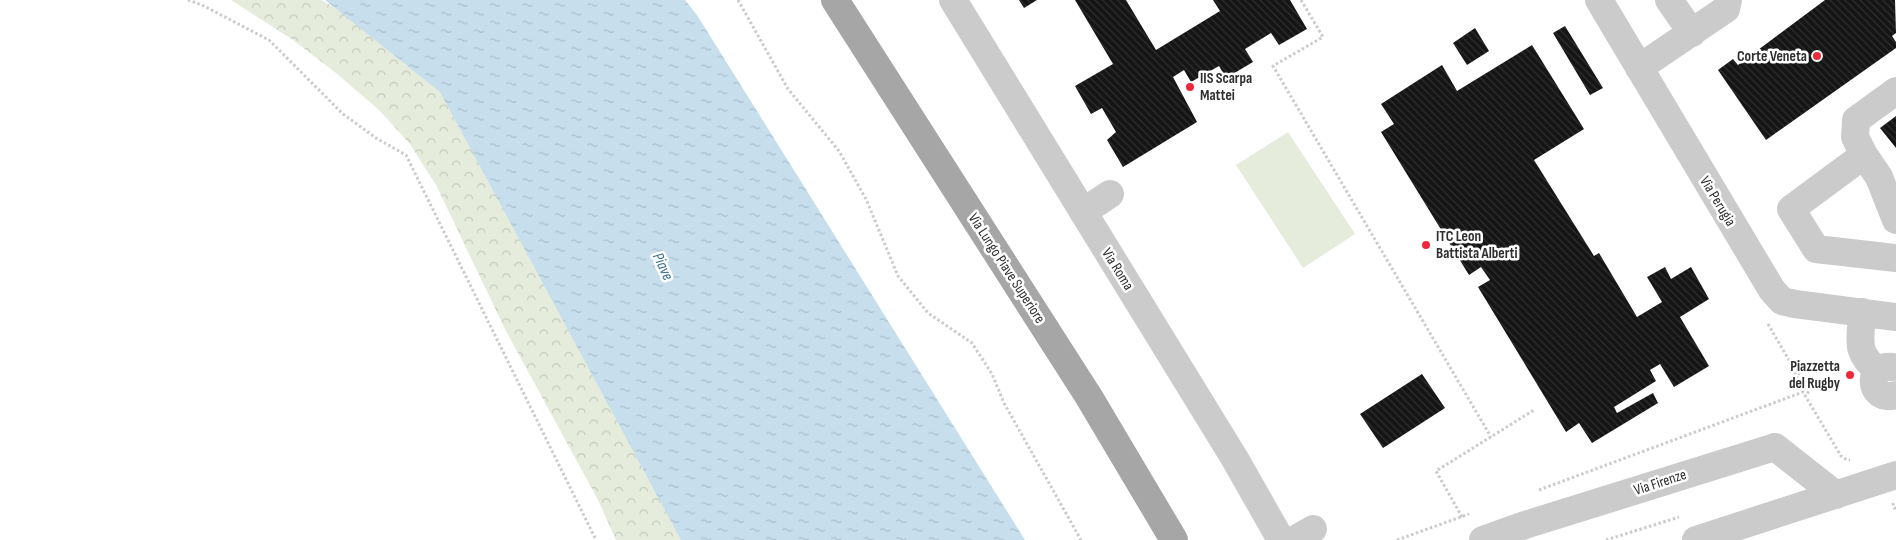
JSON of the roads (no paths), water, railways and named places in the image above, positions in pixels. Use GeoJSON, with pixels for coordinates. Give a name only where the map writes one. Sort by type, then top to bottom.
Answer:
{"type":"FeatureCollection","features":[{"type":"Feature","properties":{"kind":"main road","name":"Via Lungo Piave Superiore"},"geometry":{"type":"LineString","coordinates":[[835,0],[1089,397],[1174,540]]}},
{"type":"Feature","properties":{"kind":"street","name":"Via Roma"},"geometry":{"type":"LineString","coordinates":[[953,0],[1235,459],[1281,540]]}},
{"type":"Feature","properties":{"kind":"street","name":"Via Perugia"},"geometry":{"type":"LineString","coordinates":[[1599,0],[1772,290],[1782,301],[1896,317]]}},
{"type":"Feature","properties":{"kind":"street"},"geometry":{"type":"LineString","coordinates":[[1669,0],[1692,33]]}},
{"type":"Feature","properties":{"kind":"street"},"geometry":{"type":"LineString","coordinates":[[1639,68],[1726,9],[1728,0]]}},
{"type":"Feature","properties":{"kind":"street"},"geometry":{"type":"LineString","coordinates":[[1896,91],[1856,120],[1855,137],[1864,155],[1879,177],[1896,220]]}},
{"type":"Feature","properties":{"kind":"street"},"geometry":{"type":"LineString","coordinates":[[1864,155],[1791,209],[1816,249],[1896,258]]}},
{"type":"Feature","properties":{"kind":"street"},"geometry":{"type":"LineString","coordinates":[[1083,212],[1110,194]]}},
{"type":"Feature","properties":{"kind":"street"},"geometry":{"type":"LineString","coordinates":[[1862,312],[1861,350],[1863,356],[1887,370],[1874,380],[1877,391],[1885,397],[1896,396]]}},
{"type":"Feature","properties":{"kind":"street"},"geometry":{"type":"LineString","coordinates":[[1775,447],[1836,495]]}},
{"type":"Feature","properties":{"kind":"street"},"geometry":{"type":"LineString","coordinates":[[1775,447],[1804,506]]}},
{"type":"Feature","properties":{"kind":"street","name":"Via Firenze"},"geometry":{"type":"LineString","coordinates":[[1483,540],[1775,447]]}},
{"type":"Feature","properties":{"kind":"street"},"geometry":{"type":"LineString","coordinates":[[1696,540],[1891,476]]}},
{"type":"Feature","properties":{"kind":"water","name":"Piave"},"geometry":{"type":"Polygon","coordinates":[[[325,0],[685,0],[697,15],[1025,540],[681,540],[440,92],[325,0]]]}},
{"type":"Feature","properties":{"kind":"place","name":"Corte Veneta"},"geometry":{"type":"Point","coordinates":[1817,56]}},
{"type":"Feature","properties":{"kind":"place","name":"IIS Scarpa Mattei"},"geometry":{"type":"Point","coordinates":[1190,87]}},
{"type":"Feature","properties":{"kind":"place","name":"ITC Leon Battista Alberti"},"geometry":{"type":"Point","coordinates":[1426,245]}},
{"type":"Feature","properties":{"kind":"place","name":"Piazzetta del Rugby"},"geometry":{"type":"Point","coordinates":[1850,375]}}]}
